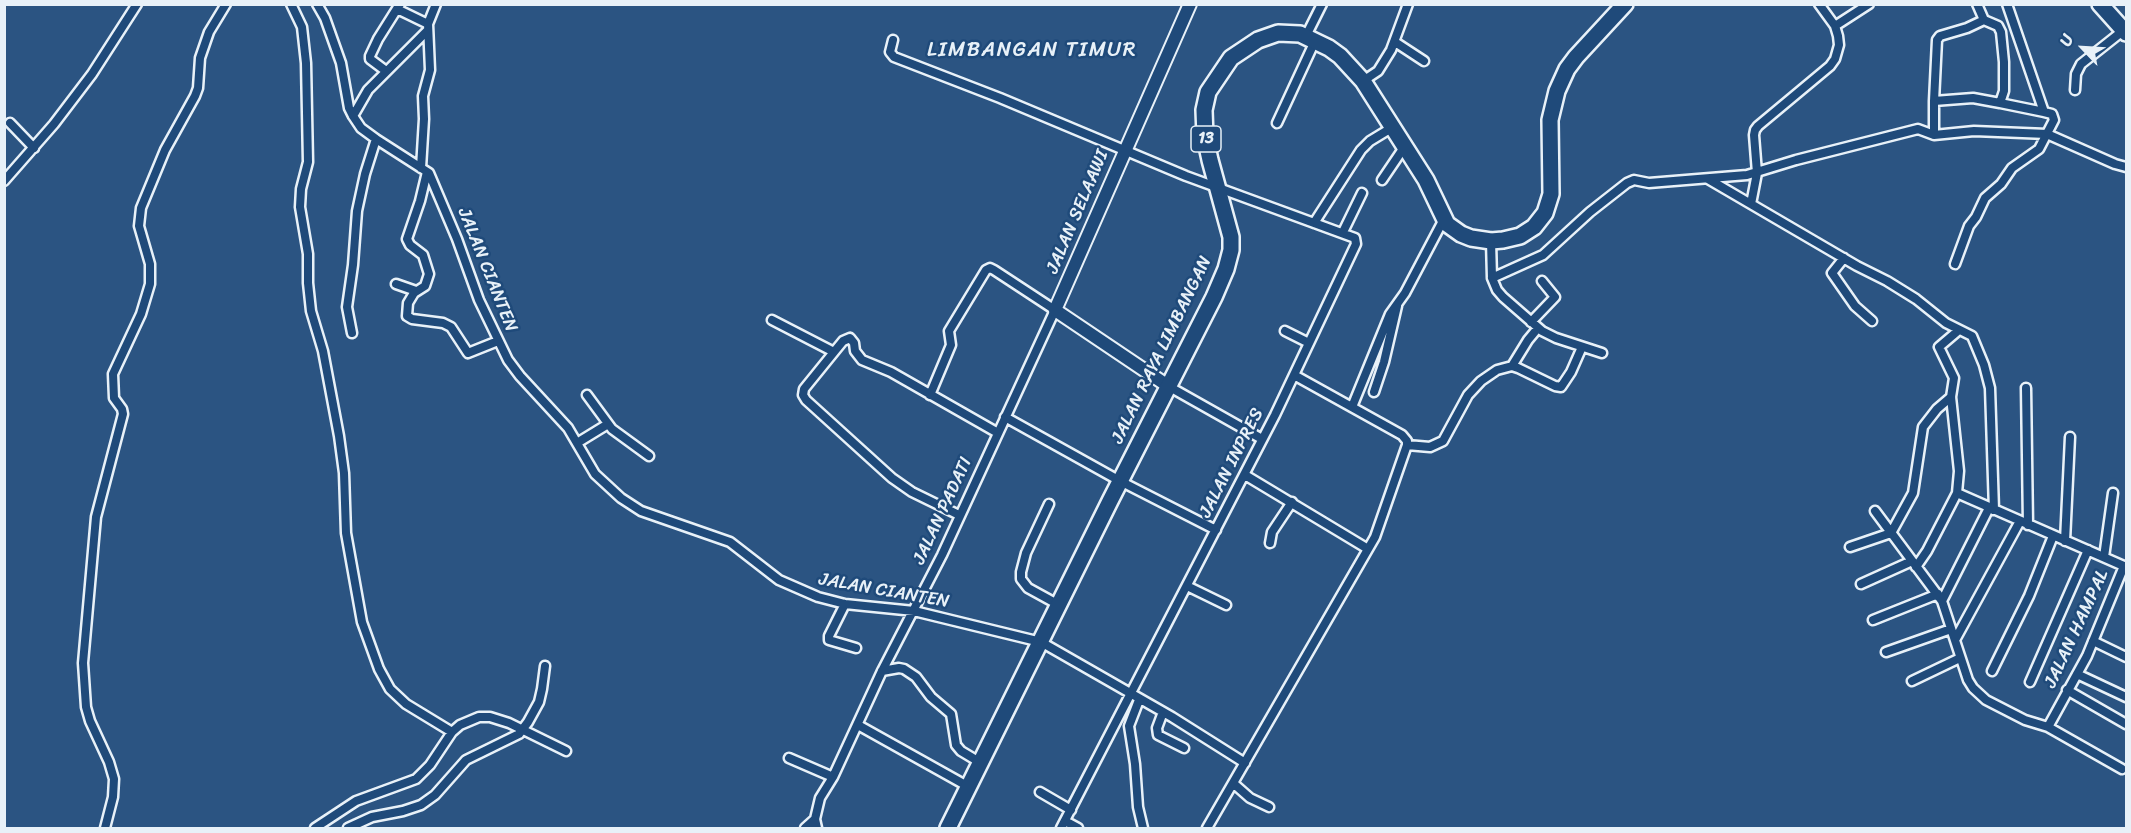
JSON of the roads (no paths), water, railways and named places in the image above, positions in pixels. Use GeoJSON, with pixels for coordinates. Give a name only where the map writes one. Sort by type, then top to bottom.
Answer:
{"type":"FeatureCollection","features":[{"type":"Feature","properties":{"kind":"highway","name":"JALAN RAYA LIMBANGAN"},"geometry":{"type":"LineString","coordinates":[[948,828],[1119,481],[1214,297],[1226,268],[1231,250],[1231,237],[1205,137],[1204,110],[1208,92],[1220,71],[1241,50],[1258,40],[1278,33],[1291,33],[1311,38],[1340,56],[1363,81],[1393,127],[1426,180],[1444,219],[1461,234],[1491,241],[1520,236],[1534,227],[1545,213],[1551,194],[1550,120],[1552,105],[1561,80],[1576,57],[1625,4]]}},
{"type":"Feature","properties":{"kind":"highway"},"geometry":{"type":"LineString","coordinates":[[2100,4],[2125,32]]}},
{"type":"Feature","properties":{"kind":"street"},"geometry":{"type":"LineString","coordinates":[[4,181],[34,148],[92,74],[137,4]]}},
{"type":"Feature","properties":{"kind":"street"},"geometry":{"type":"LineString","coordinates":[[105,828],[113,797],[114,779],[109,762],[90,721],[86,706],[83,663],[96,517],[123,414],[114,398],[113,375],[141,314],[150,284],[150,264],[139,226],[141,208],[165,150],[195,96],[198,88],[200,58],[209,32],[226,4]]}},
{"type":"Feature","properties":{"kind":"street"},"geometry":{"type":"LineString","coordinates":[[291,4],[302,27],[306,63],[308,162],[301,189],[300,207],[308,254],[308,283],[339,436],[344,473],[346,532],[362,622],[379,669],[390,689],[406,704],[452,732]]}},
{"type":"Feature","properties":{"kind":"street"},"geometry":{"type":"LineString","coordinates":[[317,4],[325,18],[341,63],[349,108],[353,116],[361,128],[376,140],[424,170]]}},
{"type":"Feature","properties":{"kind":"street"},"geometry":{"type":"LineString","coordinates":[[436,4],[428,27],[431,62],[423,96],[424,170],[420,201],[407,234],[410,245],[423,255],[428,271],[425,286],[416,291],[406,308],[406,316],[410,319],[443,323],[451,327],[468,353],[498,341]]}},
{"type":"Feature","properties":{"kind":"street","name":"JALAN SELAAWI"},"geometry":{"type":"LineString","coordinates":[[1055,310],[1190,4]]}},
{"type":"Feature","properties":{"kind":"street"},"geometry":{"type":"LineString","coordinates":[[1277,123],[1322,4]]}},
{"type":"Feature","properties":{"kind":"street"},"geometry":{"type":"LineString","coordinates":[[1363,81],[1378,71],[1395,42],[1408,4]]}},
{"type":"Feature","properties":{"kind":"street"},"geometry":{"type":"LineString","coordinates":[[1751,204],[1757,173],[1755,130],[1833,63],[1839,45],[1835,26],[1819,4]]}},
{"type":"Feature","properties":{"kind":"street"},"geometry":{"type":"LineString","coordinates":[[1835,26],[1869,4]]}},
{"type":"Feature","properties":{"kind":"street"},"geometry":{"type":"LineString","coordinates":[[1977,4],[1984,20],[1998,26],[2001,32],[2004,91],[2000,103]]}},
{"type":"Feature","properties":{"kind":"street"},"geometry":{"type":"LineString","coordinates":[[2007,4],[2044,112]]}},
{"type":"Feature","properties":{"kind":"street"},"geometry":{"type":"LineString","coordinates":[[386,71],[370,59],[370,56],[398,7],[428,27]]}},
{"type":"Feature","properties":{"kind":"street"},"geometry":{"type":"LineString","coordinates":[[1934,135],[1935,55],[1938,38],[1984,20]]}},
{"type":"Feature","properties":{"kind":"street"},"geometry":{"type":"LineString","coordinates":[[353,116],[363,96],[428,27]]}},
{"type":"Feature","properties":{"kind":"street"},"geometry":{"type":"LineString","coordinates":[[2075,90],[2076,74],[2082,63],[2125,32]]}},
{"type":"Feature","properties":{"kind":"street"},"geometry":{"type":"LineString","coordinates":[[893,40],[890,52],[894,57],[1219,188],[1314,223],[1343,232],[1362,194]]}},
{"type":"Feature","properties":{"kind":"street"},"geometry":{"type":"LineString","coordinates":[[1395,42],[1424,61]]}},
{"type":"Feature","properties":{"kind":"street"},"geometry":{"type":"LineString","coordinates":[[1934,102],[1973,98],[2044,112],[2054,117],[2038,149],[2012,168],[2001,184],[1985,198],[1976,218],[1969,226],[1955,264]]}},
{"type":"Feature","properties":{"kind":"street"},"geometry":{"type":"LineString","coordinates":[[10,123],[34,148]]}},
{"type":"Feature","properties":{"kind":"street"},"geometry":{"type":"LineString","coordinates":[[1314,223],[1361,150],[1370,141],[1393,127]]}},
{"type":"Feature","properties":{"kind":"street"},"geometry":{"type":"LineString","coordinates":[[1492,278],[1543,255],[1590,212],[1634,180],[1649,183],[1757,173],[1796,160],[1918,129],[1934,135],[1974,131],[2047,134],[2127,167]]}},
{"type":"Feature","properties":{"kind":"street"},"geometry":{"type":"LineString","coordinates":[[352,333],[347,307],[357,211],[365,174],[376,140]]}},
{"type":"Feature","properties":{"kind":"street"},"geometry":{"type":"LineString","coordinates":[[1382,180],[1405,146]]}},
{"type":"Feature","properties":{"kind":"street","name":"JALAN CIANTEN"},"geometry":{"type":"LineString","coordinates":[[424,170],[440,198],[479,300],[498,341],[520,376],[568,428],[595,474],[631,506],[730,542],[779,580],[818,597],[845,604],[914,611],[1041,642],[1071,657],[1139,700],[1163,712],[1245,764]]}},
{"type":"Feature","properties":{"kind":"street"},"geometry":{"type":"LineString","coordinates":[[1707,179],[1916,299],[1946,323],[1973,338],[1984,365],[1990,388],[1991,509],[1940,598],[1873,620]]}},
{"type":"Feature","properties":{"kind":"street"},"geometry":{"type":"LineString","coordinates":[[1352,407],[1378,341],[1444,219]]}},
{"type":"Feature","properties":{"kind":"street","name":"JALAN INPRES"},"geometry":{"type":"LineString","coordinates":[[1063,825],[1245,475],[1356,244],[1355,238],[1343,232]]}},
{"type":"Feature","properties":{"kind":"street"},"geometry":{"type":"LineString","coordinates":[[1491,241],[1492,278],[1497,290],[1535,325],[1556,338],[1602,353]]}},
{"type":"Feature","properties":{"kind":"street"},"geometry":{"type":"LineString","coordinates":[[1844,258],[1832,273],[1855,306],[1872,321]]}},
{"type":"Feature","properties":{"kind":"street"},"geometry":{"type":"LineString","coordinates":[[930,395],[951,345],[948,331],[983,273],[990,268],[1168,386],[1262,439]]}},
{"type":"Feature","properties":{"kind":"street"},"geometry":{"type":"LineString","coordinates":[[1512,366],[1535,325],[1555,297],[1542,281]]}},
{"type":"Feature","properties":{"kind":"street"},"geometry":{"type":"LineString","coordinates":[[396,284],[416,291]]}},
{"type":"Feature","properties":{"kind":"street"},"geometry":{"type":"LineString","coordinates":[[1374,392],[1384,362],[1397,305]]}},
{"type":"Feature","properties":{"kind":"street","name":"JALAN PADATI"},"geometry":{"type":"LineString","coordinates":[[815,819],[820,798],[833,777],[882,671],[914,611],[1055,310]]}},
{"type":"Feature","properties":{"kind":"street"},"geometry":{"type":"LineString","coordinates":[[772,320],[834,352]]}},
{"type":"Feature","properties":{"kind":"street"},"geometry":{"type":"LineString","coordinates":[[1861,584],[1914,564],[1927,551],[1957,493],[1959,471],[1951,397],[1953,375],[1939,347],[1959,330]]}},
{"type":"Feature","properties":{"kind":"street"},"geometry":{"type":"LineString","coordinates":[[1285,331],[1309,343]]}},
{"type":"Feature","properties":{"kind":"street"},"geometry":{"type":"LineString","coordinates":[[959,515],[912,492],[892,478],[804,398],[804,389],[843,341],[850,338],[855,343],[855,351],[862,360],[885,368],[998,433]]}},
{"type":"Feature","properties":{"kind":"street"},"geometry":{"type":"LineString","coordinates":[[1407,445],[1438,446],[1468,395],[1481,381],[1497,370],[1512,366],[1561,387],[1571,372],[1582,347]]}},
{"type":"Feature","properties":{"kind":"street"},"geometry":{"type":"LineString","coordinates":[[1207,828],[1368,549],[1382,521],[1407,445],[1402,435],[1294,375]]}},
{"type":"Feature","properties":{"kind":"street"},"geometry":{"type":"LineString","coordinates":[[1955,640],[2024,523],[2026,388]]}},
{"type":"Feature","properties":{"kind":"street"},"geometry":{"type":"LineString","coordinates":[[587,394],[608,424],[649,456]]}},
{"type":"Feature","properties":{"kind":"street"},"geometry":{"type":"LineString","coordinates":[[1850,547],[1892,533],[1913,494],[1923,427],[1937,409],[1951,397]]}},
{"type":"Feature","properties":{"kind":"street"},"geometry":{"type":"LineString","coordinates":[[1005,417],[1119,481],[1216,530]]}},
{"type":"Feature","properties":{"kind":"street"},"geometry":{"type":"LineString","coordinates":[[577,443],[608,424]]}},
{"type":"Feature","properties":{"kind":"street"},"geometry":{"type":"LineString","coordinates":[[2065,541],[2070,437]]}},
{"type":"Feature","properties":{"kind":"street"},"geometry":{"type":"LineString","coordinates":[[1245,475],[1368,549]]}},
{"type":"Feature","properties":{"kind":"street"},"geometry":{"type":"LineString","coordinates":[[1957,493],[2125,566]]}},
{"type":"Feature","properties":{"kind":"street"},"geometry":{"type":"LineString","coordinates":[[2104,557],[2113,493]]}},
{"type":"Feature","properties":{"kind":"street"},"geometry":{"type":"LineString","coordinates":[[1270,543],[1272,532],[1292,502]]}},
{"type":"Feature","properties":{"kind":"street"},"geometry":{"type":"LineString","coordinates":[[1049,504],[1026,553],[1021,579],[1028,588],[1059,605]]}},
{"type":"Feature","properties":{"kind":"street"},"geometry":{"type":"LineString","coordinates":[[1875,511],[1940,598],[1968,680],[1979,694],[2025,720],[2048,727],[2122,769]]}},
{"type":"Feature","properties":{"kind":"street"},"geometry":{"type":"LineString","coordinates":[[1992,671],[2029,596],[2053,536]]}},
{"type":"Feature","properties":{"kind":"street"},"geometry":{"type":"LineString","coordinates":[[2031,682],[2088,550]]}},
{"type":"Feature","properties":{"kind":"street","name":"JALAN HAMPAL"},"geometry":{"type":"LineString","coordinates":[[2048,727],[2093,641],[2125,566]]}},
{"type":"Feature","properties":{"kind":"street"},"geometry":{"type":"LineString","coordinates":[[1187,586],[1226,605]]}},
{"type":"Feature","properties":{"kind":"street"},"geometry":{"type":"LineString","coordinates":[[845,604],[829,640],[856,648]]}},
{"type":"Feature","properties":{"kind":"street"},"geometry":{"type":"LineString","coordinates":[[1886,652],[1951,628]]}},
{"type":"Feature","properties":{"kind":"street"},"geometry":{"type":"LineString","coordinates":[[2093,641],[2127,657]]}},
{"type":"Feature","properties":{"kind":"street"},"geometry":{"type":"LineString","coordinates":[[1912,681],[1960,658]]}},
{"type":"Feature","properties":{"kind":"street"},"geometry":{"type":"LineString","coordinates":[[348,828],[372,817],[421,805],[435,795],[466,760],[523,730],[539,702],[545,666]]}},
{"type":"Feature","properties":{"kind":"street"},"geometry":{"type":"LineString","coordinates":[[882,671],[899,668],[916,676],[931,697],[951,714],[953,739],[956,745],[961,751],[981,763]]}},
{"type":"Feature","properties":{"kind":"street"},"geometry":{"type":"LineString","coordinates":[[2077,674],[2127,698]]}},
{"type":"Feature","properties":{"kind":"street"},"geometry":{"type":"LineString","coordinates":[[2067,690],[2127,724]]}},
{"type":"Feature","properties":{"kind":"street"},"geometry":{"type":"LineString","coordinates":[[1139,700],[1129,726],[1138,807],[1143,828]]}},
{"type":"Feature","properties":{"kind":"street"},"geometry":{"type":"LineString","coordinates":[[1163,712],[1157,728],[1158,735],[1184,748]]}},
{"type":"Feature","properties":{"kind":"street"},"geometry":{"type":"LineString","coordinates":[[315,828],[356,801],[416,779],[430,765],[452,732],[460,725],[479,717],[497,719],[566,751]]}},
{"type":"Feature","properties":{"kind":"street"},"geometry":{"type":"LineString","coordinates":[[858,725],[969,787]]}},
{"type":"Feature","properties":{"kind":"street"},"geometry":{"type":"LineString","coordinates":[[789,758],[833,777]]}},
{"type":"Feature","properties":{"kind":"street"},"geometry":{"type":"LineString","coordinates":[[1233,783],[1250,798],[1269,807]]}},
{"type":"Feature","properties":{"kind":"street"},"geometry":{"type":"LineString","coordinates":[[1040,792],[1071,810]]}},
{"type":"Feature","properties":{"kind":"street"},"geometry":{"type":"LineString","coordinates":[[805,828],[815,819],[817,828]]}},
{"type":"Feature","properties":{"kind":"street"},"geometry":{"type":"LineString","coordinates":[[1063,825],[1078,828]]}},
{"type":"Feature","properties":{"kind":"district","name":"LIMBANGAN TIMUR"},"geometry":{"type":"Point","coordinates":[1032,51]}}]}
